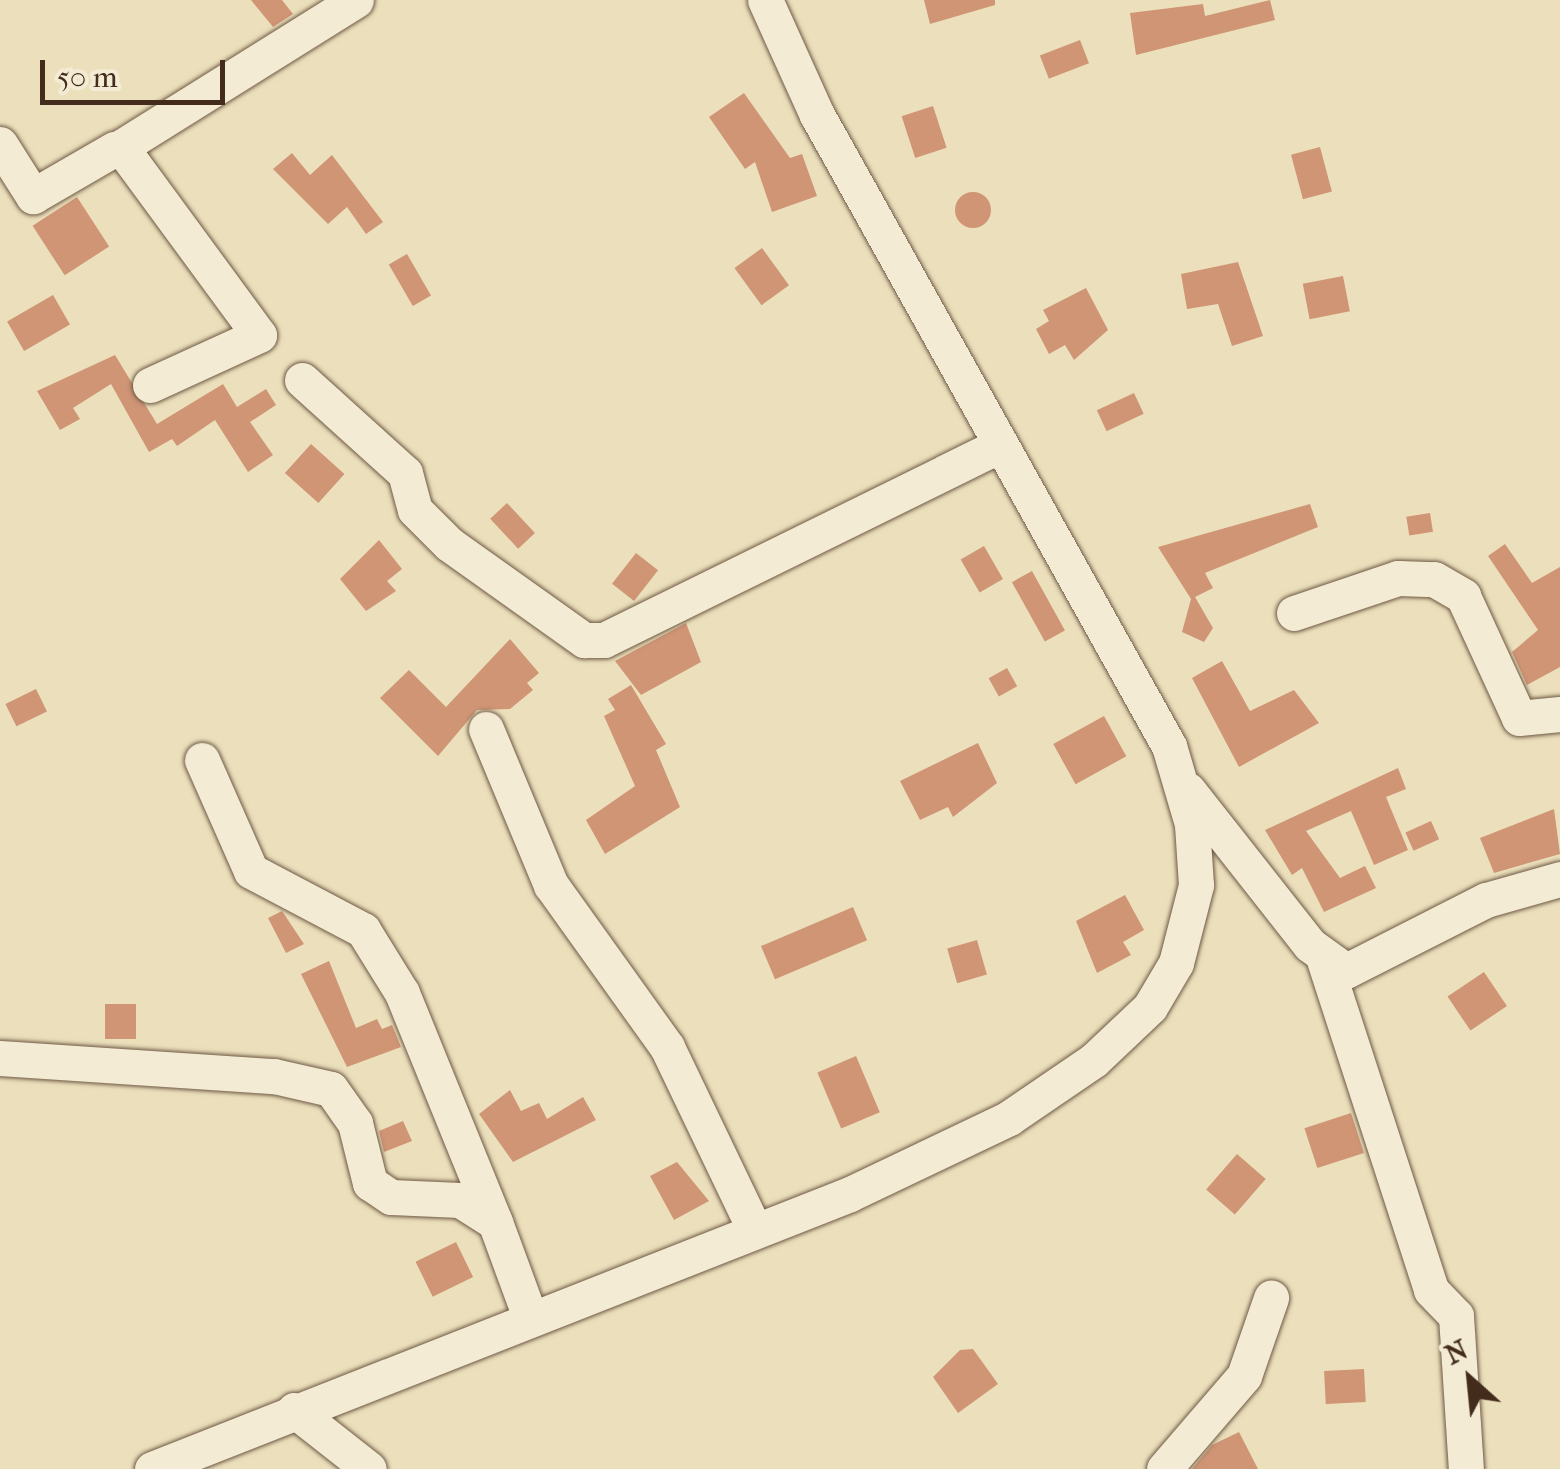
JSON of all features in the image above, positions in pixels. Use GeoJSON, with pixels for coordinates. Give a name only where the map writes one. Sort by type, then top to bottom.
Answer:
{"type":"FeatureCollection","features":[{"type":"Feature","properties":{"kind":"street"},"geometry":{"type":"LineString","coordinates":[[150,384],[259,336],[121,147],[356,0]]}},
{"type":"Feature","properties":{"kind":"street"},"geometry":{"type":"LineString","coordinates":[[152,1469],[755,1231],[1009,1118],[1094,1060],[1150,1007],[1176,964],[1196,885],[1169,746],[817,114],[766,0]]}},
{"type":"Feature","properties":{"kind":"street"},"geometry":{"type":"LineString","coordinates":[[0,144],[33,196],[114,149]]}},
{"type":"Feature","properties":{"kind":"street"},"geometry":{"type":"LineString","coordinates":[[302,380],[404,473],[415,510],[449,544],[584,640],[604,640],[1000,445]]}},
{"type":"Feature","properties":{"kind":"street"},"geometry":{"type":"LineString","coordinates":[[1294,613],[1398,578],[1434,579],[1463,596],[1519,718],[1560,714]]}},
{"type":"Feature","properties":{"kind":"street"},"geometry":{"type":"LineString","coordinates":[[486,729],[552,885],[667,1047],[755,1231]]}},
{"type":"Feature","properties":{"kind":"street"},"geometry":{"type":"LineString","coordinates":[[202,760],[251,871],[363,930],[402,993],[496,1222],[530,1318]]}},
{"type":"Feature","properties":{"kind":"street"},"geometry":{"type":"LineString","coordinates":[[1178,778],[1324,960],[1431,1290],[1456,1316],[1466,1469]]}},
{"type":"Feature","properties":{"kind":"street"},"geometry":{"type":"LineString","coordinates":[[1324,960],[1365,969],[1486,900],[1560,879]]}},
{"type":"Feature","properties":{"kind":"street"},"geometry":{"type":"LineString","coordinates":[[0,1058],[312,1082],[331,1089],[355,1123],[370,1183],[391,1197],[460,1200],[496,1222]]}},
{"type":"Feature","properties":{"kind":"street"},"geometry":{"type":"LineString","coordinates":[[1164,1469],[1244,1376],[1271,1298]]}},
{"type":"Feature","properties":{"kind":"street"},"geometry":{"type":"LineString","coordinates":[[294,1410],[369,1469]]}},
{"type":"Feature","properties":{"kind":"building"},"geometry":{"type":"Polygon","coordinates":[[[251,0],[282,0],[293,14],[273,27],[251,0]]]}},
{"type":"Feature","properties":{"kind":"building"},"geometry":{"type":"Polygon","coordinates":[[[924,0],[995,0],[995,5],[930,24],[924,0]]]}},
{"type":"Feature","properties":{"kind":"building"},"geometry":{"type":"Polygon","coordinates":[[[1270,0],[1275,20],[1136,55],[1130,13],[1203,4],[1205,16],[1270,0]]]}},
{"type":"Feature","properties":{"kind":"building"},"geometry":{"type":"Polygon","coordinates":[[[1080,40],[1089,63],[1049,79],[1040,55],[1080,40]]]}},
{"type":"Feature","properties":{"kind":"building"},"geometry":{"type":"Polygon","coordinates":[[[744,93],[790,158],[802,154],[817,196],[772,212],[755,162],[745,169],[709,117],[744,93]]]}},
{"type":"Feature","properties":{"kind":"building"},"geometry":{"type":"Polygon","coordinates":[[[933,106],[947,148],[915,158],[902,116],[933,106]]]}},
{"type":"Feature","properties":{"kind":"building"},"geometry":{"type":"Polygon","coordinates":[[[1320,147],[1332,191],[1303,199],[1291,155],[1320,147]]]}},
{"type":"Feature","properties":{"kind":"building"},"geometry":{"type":"Polygon","coordinates":[[[292,153],[310,175],[332,155],[383,222],[366,234],[347,207],[328,224],[273,169],[292,153]]]}},
{"type":"Feature","properties":{"kind":"building"},"geometry":{"type":"Polygon","coordinates":[[[973,192],[986,197],[991,210],[986,223],[973,228],[960,223],[955,210],[960,197],[973,192]]]}},
{"type":"Feature","properties":{"kind":"building"},"geometry":{"type":"Polygon","coordinates":[[[77,197],[109,246],[65,275],[33,226],[77,197]]]}},
{"type":"Feature","properties":{"kind":"building"},"geometry":{"type":"Polygon","coordinates":[[[762,248],[789,285],[762,305],[734,268],[762,248]]]}},
{"type":"Feature","properties":{"kind":"building"},"geometry":{"type":"Polygon","coordinates":[[[407,254],[431,296],[413,306],[389,264],[407,254]]]}},
{"type":"Feature","properties":{"kind":"building"},"geometry":{"type":"Polygon","coordinates":[[[1238,262],[1263,336],[1232,346],[1218,304],[1187,309],[1181,274],[1238,262]]]}},
{"type":"Feature","properties":{"kind":"building"},"geometry":{"type":"Polygon","coordinates":[[[1343,276],[1350,311],[1310,319],[1303,284],[1343,276]]]}},
{"type":"Feature","properties":{"kind":"building"},"geometry":{"type":"Polygon","coordinates":[[[1086,288],[1108,330],[1074,360],[1065,345],[1049,354],[1036,329],[1049,321],[1043,310],[1086,288]]]}},
{"type":"Feature","properties":{"kind":"building"},"geometry":{"type":"Polygon","coordinates":[[[53,295],[70,324],[24,351],[7,322],[53,295]]]}},
{"type":"Feature","properties":{"kind":"building"},"geometry":{"type":"Polygon","coordinates":[[[115,355],[157,424],[223,384],[237,407],[266,389],[276,405],[250,422],[273,455],[248,472],[215,420],[177,446],[172,439],[149,452],[111,384],[73,408],[80,419],[60,430],[37,391],[115,355]]]}},
{"type":"Feature","properties":{"kind":"building"},"geometry":{"type":"Polygon","coordinates":[[[1134,393],[1144,414],[1107,431],[1097,410],[1134,393]]]}},
{"type":"Feature","properties":{"kind":"building"},"geometry":{"type":"Polygon","coordinates":[[[311,444],[344,474],[318,503],[285,473],[311,444]]]}},
{"type":"Feature","properties":{"kind":"building"},"geometry":{"type":"Polygon","coordinates":[[[507,503],[535,533],[518,549],[490,519],[507,503]]]}},
{"type":"Feature","properties":{"kind":"building"},"geometry":{"type":"Polygon","coordinates":[[[1310,504],[1318,527],[1205,573],[1213,588],[1195,597],[1213,628],[1204,642],[1182,632],[1191,599],[1158,547],[1310,504]]]}},
{"type":"Feature","properties":{"kind":"building"},"geometry":{"type":"Polygon","coordinates":[[[1430,513],[1433,532],[1409,536],[1406,517],[1430,513]]]}},
{"type":"Feature","properties":{"kind":"building"},"geometry":{"type":"Polygon","coordinates":[[[379,540],[402,569],[387,581],[396,591],[366,611],[340,579],[379,540]]]}},
{"type":"Feature","properties":{"kind":"building"},"geometry":{"type":"Polygon","coordinates":[[[1505,544],[1532,583],[1560,567],[1560,667],[1527,685],[1512,652],[1538,630],[1488,556],[1505,544]]]}},
{"type":"Feature","properties":{"kind":"building"},"geometry":{"type":"Polygon","coordinates":[[[984,546],[1003,579],[980,592],[961,560],[984,546]]]}},
{"type":"Feature","properties":{"kind":"building"},"geometry":{"type":"Polygon","coordinates":[[[636,553],[658,570],[634,601],[612,584],[636,553]]]}},
{"type":"Feature","properties":{"kind":"building"},"geometry":{"type":"Polygon","coordinates":[[[1032,571],[1065,630],[1045,642],[1012,582],[1032,571]]]}},
{"type":"Feature","properties":{"kind":"building"},"geometry":{"type":"Polygon","coordinates":[[[686,623],[701,662],[641,695],[615,661],[686,623]]]}},
{"type":"Feature","properties":{"kind":"building"},"geometry":{"type":"Polygon","coordinates":[[[510,639],[539,673],[527,683],[533,690],[510,709],[477,710],[438,756],[380,698],[409,670],[446,707],[510,639]]]}},
{"type":"Feature","properties":{"kind":"building"},"geometry":{"type":"Polygon","coordinates":[[[1222,661],[1250,711],[1294,690],[1319,723],[1239,767],[1192,678],[1222,661]]]}},
{"type":"Feature","properties":{"kind":"building"},"geometry":{"type":"Polygon","coordinates":[[[1007,668],[1017,686],[999,697],[989,678],[1007,668]]]}},
{"type":"Feature","properties":{"kind":"building"},"geometry":{"type":"Polygon","coordinates":[[[631,685],[666,744],[656,750],[680,807],[605,854],[586,820],[635,786],[604,716],[615,710],[608,699],[631,685]]]}},
{"type":"Feature","properties":{"kind":"building"},"geometry":{"type":"Polygon","coordinates":[[[36,689],[47,711],[16,726],[5,704],[36,689]]]}},
{"type":"Feature","properties":{"kind":"building"},"geometry":{"type":"Polygon","coordinates":[[[1104,716],[1126,756],[1076,784],[1053,744],[1104,716]]]}},
{"type":"Feature","properties":{"kind":"building"},"geometry":{"type":"Polygon","coordinates":[[[978,743],[997,783],[953,817],[948,807],[920,820],[900,781],[978,743]]]}},
{"type":"Feature","properties":{"kind":"building"},"geometry":{"type":"Polygon","coordinates":[[[1398,768],[1406,789],[1386,797],[1408,850],[1374,865],[1351,811],[1306,831],[1340,878],[1365,866],[1376,888],[1324,912],[1302,868],[1292,875],[1265,830],[1398,768]]]}},
{"type":"Feature","properties":{"kind":"building"},"geometry":{"type":"Polygon","coordinates":[[[1554,809],[1560,854],[1494,873],[1480,838],[1554,809]]]}},
{"type":"Feature","properties":{"kind":"building"},"geometry":{"type":"Polygon","coordinates":[[[1431,821],[1439,839],[1414,851],[1405,832],[1431,821]]]}},
{"type":"Feature","properties":{"kind":"building"},"geometry":{"type":"Polygon","coordinates":[[[1125,895],[1144,930],[1123,942],[1131,955],[1097,973],[1076,921],[1125,895]]]}},
{"type":"Feature","properties":{"kind":"building"},"geometry":{"type":"Polygon","coordinates":[[[853,907],[867,940],[775,979],[761,946],[853,907]]]}},
{"type":"Feature","properties":{"kind":"building"},"geometry":{"type":"Polygon","coordinates":[[[282,911],[304,944],[286,953],[268,918],[282,911]]]}},
{"type":"Feature","properties":{"kind":"building"},"geometry":{"type":"Polygon","coordinates":[[[977,940],[987,975],[957,983],[947,949],[977,940]]]}},
{"type":"Feature","properties":{"kind":"building"},"geometry":{"type":"Polygon","coordinates":[[[329,961],[356,1028],[377,1019],[382,1029],[392,1025],[401,1047],[347,1067],[301,974],[329,961]]]}},
{"type":"Feature","properties":{"kind":"building"},"geometry":{"type":"Polygon","coordinates":[[[1484,972],[1507,1006],[1470,1031],[1448,997],[1484,972]]]}},
{"type":"Feature","properties":{"kind":"building"},"geometry":{"type":"Polygon","coordinates":[[[105,1004],[136,1004],[136,1039],[105,1039],[105,1004]]]}},
{"type":"Feature","properties":{"kind":"building"},"geometry":{"type":"Polygon","coordinates":[[[856,1056],[880,1112],[841,1129],[817,1072],[856,1056]]]}},
{"type":"Feature","properties":{"kind":"building"},"geometry":{"type":"Polygon","coordinates":[[[510,1090],[521,1111],[539,1103],[547,1119],[583,1097],[596,1120],[513,1162],[479,1114],[510,1090]]]}},
{"type":"Feature","properties":{"kind":"building"},"geometry":{"type":"Polygon","coordinates":[[[1351,1113],[1364,1153],[1317,1168],[1304,1128],[1351,1113]]]}},
{"type":"Feature","properties":{"kind":"building"},"geometry":{"type":"Polygon","coordinates":[[[403,1121],[412,1141],[384,1152],[379,1131],[403,1121]]]}},
{"type":"Feature","properties":{"kind":"building"},"geometry":{"type":"Polygon","coordinates":[[[1237,1154],[1266,1179],[1235,1214],[1206,1189],[1237,1154]]]}},
{"type":"Feature","properties":{"kind":"building"},"geometry":{"type":"Polygon","coordinates":[[[677,1162],[709,1201],[674,1220],[650,1176],[677,1162]]]}},
{"type":"Feature","properties":{"kind":"building"},"geometry":{"type":"Polygon","coordinates":[[[456,1242],[473,1277],[433,1297],[416,1262],[456,1242]]]}},
{"type":"Feature","properties":{"kind":"building"},"geometry":{"type":"Polygon","coordinates":[[[973,1349],[998,1384],[958,1413],[933,1377],[960,1350],[973,1349]]]}},
{"type":"Feature","properties":{"kind":"building"},"geometry":{"type":"Polygon","coordinates":[[[1364,1369],[1366,1402],[1326,1404],[1324,1371],[1364,1369]]]}},
{"type":"Feature","properties":{"kind":"building"},"geometry":{"type":"Polygon","coordinates":[[[1239,1432],[1258,1469],[1192,1469],[1212,1445],[1239,1432]]]}}]}
